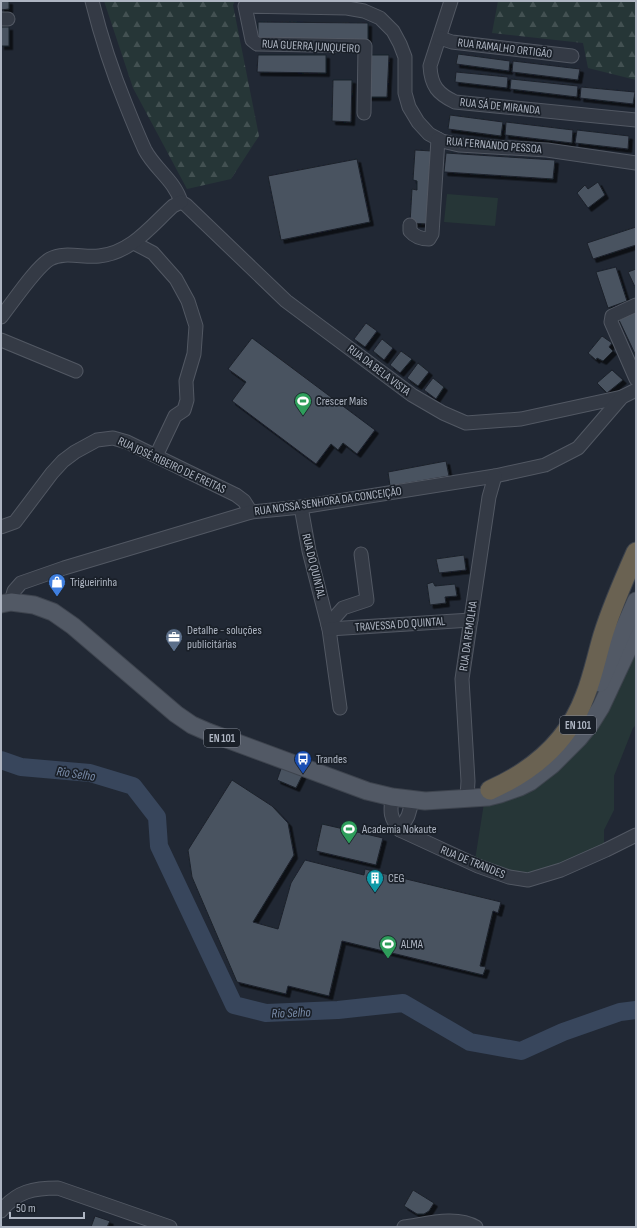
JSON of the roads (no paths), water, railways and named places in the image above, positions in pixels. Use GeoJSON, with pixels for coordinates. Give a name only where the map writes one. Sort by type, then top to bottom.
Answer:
{"type":"FeatureCollection","features":[{"type":"Feature","properties":{"kind":"highway"},"geometry":{"type":"LineString","coordinates":[[490,790],[511,781],[535,764],[556,745],[571,723],[585,698],[612,610],[636,552]]}},
{"type":"Feature","properties":{"kind":"main road","name":"EN 101"},"geometry":{"type":"LineString","coordinates":[[467,798],[509,785],[529,775],[556,753],[569,739],[594,695],[636,601]]}},
{"type":"Feature","properties":{"kind":"main road","name":"EN 101"},"geometry":{"type":"LineString","coordinates":[[6,603],[34,605],[53,612],[73,626],[176,714],[192,725],[360,788],[392,797],[425,801],[488,797],[520,787],[543,773],[568,751],[591,723],[601,707],[636,632]]}},
{"type":"Feature","properties":{"kind":"street"},"geometry":{"type":"LineString","coordinates":[[1,317],[41,266],[51,258],[63,255],[98,256],[122,251],[134,243],[173,206],[181,202],[178,192],[148,154],[140,139],[111,67],[99,31],[92,1]]}},
{"type":"Feature","properties":{"kind":"street","name":"RUA SÁ DE MIRANDA"},"geometry":{"type":"LineString","coordinates":[[451,1],[430,66],[431,78],[436,89],[444,97],[455,102],[636,120]]}},
{"type":"Feature","properties":{"kind":"street","name":"RUA GUERRA JUNQUEIRO"},"geometry":{"type":"LineString","coordinates":[[245,6],[252,40],[257,44],[365,46],[364,113]]}},
{"type":"Feature","properties":{"kind":"street","name":"RUA FERNANDO PESSOA"},"geometry":{"type":"LineString","coordinates":[[245,6],[347,8],[364,11],[380,18],[393,31],[405,57],[405,93],[409,107],[418,122],[429,134],[442,141],[459,145],[547,150],[636,163]]}},
{"type":"Feature","properties":{"kind":"street","name":"RUA RAMALHO ORTIGÃO"},"geometry":{"type":"LineString","coordinates":[[440,38],[452,42],[572,56]]}},
{"type":"Feature","properties":{"kind":"street"},"geometry":{"type":"LineString","coordinates":[[410,225],[410,231],[414,236],[429,239],[432,234],[438,139]]}},
{"type":"Feature","properties":{"kind":"street","name":"RUA DA BELA VISTA"},"geometry":{"type":"LineString","coordinates":[[181,202],[186,205],[286,301],[412,395],[443,413],[466,423],[521,419],[622,397]]}},
{"type":"Feature","properties":{"kind":"street"},"geometry":{"type":"LineString","coordinates":[[134,243],[153,253],[176,279],[188,302],[196,326],[194,354],[186,381],[187,400],[184,410],[175,416],[156,456]]}},
{"type":"Feature","properties":{"kind":"street"},"geometry":{"type":"LineString","coordinates":[[636,305],[612,316],[611,322],[636,379]]}},
{"type":"Feature","properties":{"kind":"street"},"geometry":{"type":"LineString","coordinates":[[1,340],[76,371]]}},
{"type":"Feature","properties":{"kind":"street","name":"RUA NOSSA SENHORA DA CONCEIÇÃO"},"geometry":{"type":"LineString","coordinates":[[6,603],[20,583],[64,568],[251,512],[301,507],[495,476],[546,465],[578,448],[622,397],[636,390]]}},
{"type":"Feature","properties":{"kind":"street","name":"RUA JOSÉ RIBEIRO DE FREITAS"},"geometry":{"type":"LineString","coordinates":[[1,527],[15,522],[52,473],[63,461],[75,452],[97,440],[113,438],[127,442],[236,495],[244,501],[251,512]]}},
{"type":"Feature","properties":{"kind":"street","name":"RUA DA REMOLHA"},"geometry":{"type":"LineString","coordinates":[[467,798],[468,780],[462,679],[489,497],[495,476]]}},
{"type":"Feature","properties":{"kind":"street","name":"RUA DO QUINTAL"},"geometry":{"type":"LineString","coordinates":[[301,507],[309,551],[329,627],[340,708]]}},
{"type":"Feature","properties":{"kind":"street"},"geometry":{"type":"LineString","coordinates":[[329,627],[343,608],[367,600],[360,554]]}},
{"type":"Feature","properties":{"kind":"street","name":"TRAVESSA DO QUINTAL"},"geometry":{"type":"LineString","coordinates":[[329,627],[471,620]]}},
{"type":"Feature","properties":{"kind":"street"},"geometry":{"type":"LineString","coordinates":[[392,797],[390,809],[392,821],[400,830],[408,816],[413,800]]}},
{"type":"Feature","properties":{"kind":"street","name":"RUA DE TRANDES"},"geometry":{"type":"LineString","coordinates":[[400,830],[478,866],[509,877],[528,880],[561,870],[636,835]]}},
{"type":"Feature","properties":{"kind":"street"},"geometry":{"type":"LineString","coordinates":[[1,1211],[9,1201],[23,1193],[40,1188],[58,1188],[170,1227]]}},
{"type":"Feature","properties":{"kind":"street"},"geometry":{"type":"LineString","coordinates":[[404,1227],[457,1221],[476,1227]]}},
{"type":"Feature","properties":{"kind":"waterway","name":"Rio Selho"},"geometry":{"type":"LineString","coordinates":[[1,760],[21,767],[90,773],[133,786],[157,817],[159,846],[234,1005],[266,1013],[338,1010],[403,1003],[470,1042],[521,1051],[563,1032],[620,1012],[636,1010]]}},
{"type":"Feature","properties":{"kind":"place","name":"Crescer Mais"},"geometry":{"type":"Point","coordinates":[303,416]}},
{"type":"Feature","properties":{"kind":"place","name":"Trigueirinha"},"geometry":{"type":"Point","coordinates":[57,597]}},
{"type":"Feature","properties":{"kind":"place","name":"Detalhe - soluções publicitárias"},"geometry":{"type":"Point","coordinates":[174,652]}},
{"type":"Feature","properties":{"kind":"place","name":"Trandes"},"geometry":{"type":"Point","coordinates":[303,774]}},
{"type":"Feature","properties":{"kind":"place","name":"Academia Nokaute"},"geometry":{"type":"Point","coordinates":[349,844]}},
{"type":"Feature","properties":{"kind":"place","name":"CEG"},"geometry":{"type":"Point","coordinates":[375,893]}},
{"type":"Feature","properties":{"kind":"place","name":"ALMA"},"geometry":{"type":"Point","coordinates":[388,959]}}]}
